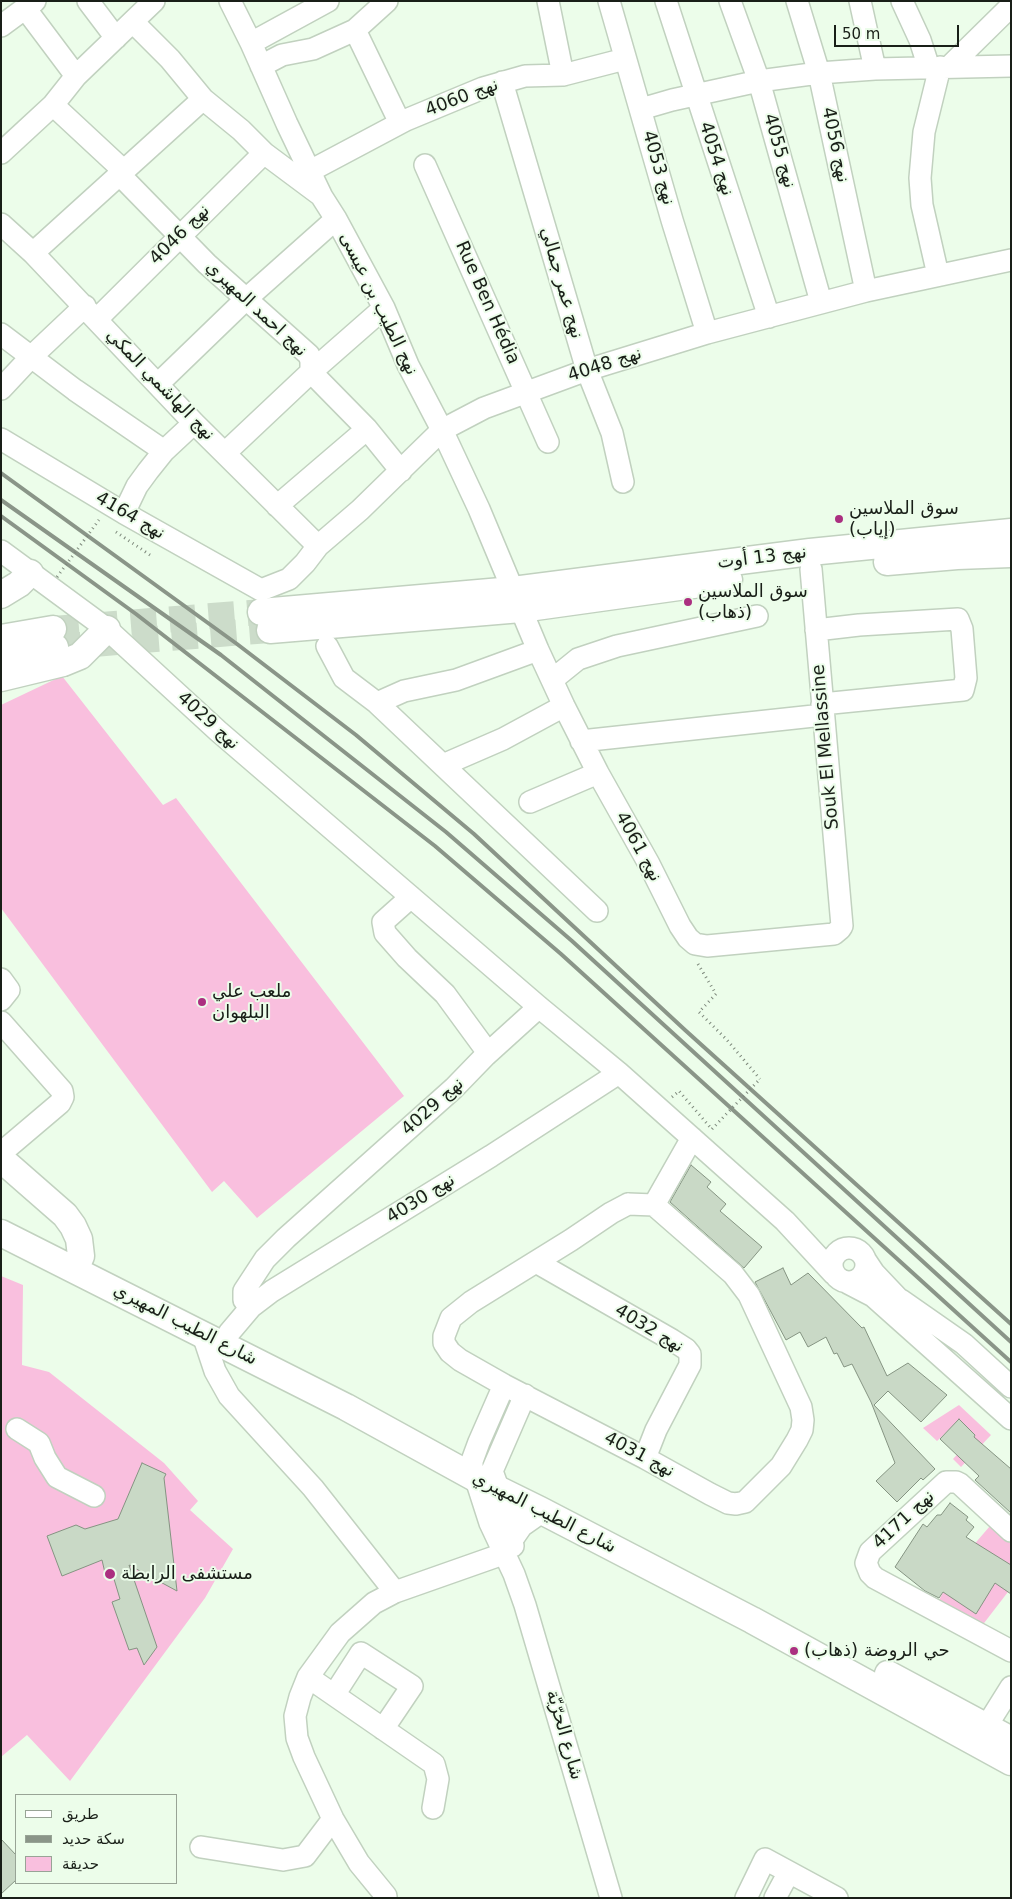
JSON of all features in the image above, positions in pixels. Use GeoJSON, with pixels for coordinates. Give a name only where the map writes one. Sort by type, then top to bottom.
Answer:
{"type":"FeatureCollection","features":[{"type":"Feature","properties":{"kind":"main road","name":"نهج 13 أوت"},"geometry":{"type":"LineString","coordinates":[[517,599],[810,552],[1011,532]]}},
{"type":"Feature","properties":{"kind":"main road","name":"نهج 13 أوت"},"geometry":{"type":"LineString","coordinates":[[517,599],[811,569],[957,556],[1011,554]]}},
{"type":"Feature","properties":{"kind":"main road"},"geometry":{"type":"LineString","coordinates":[[1,595],[19,584],[30,573]]}},
{"type":"Feature","properties":{"kind":"main road"},"geometry":{"type":"LineString","coordinates":[[264,611],[517,599]]}},
{"type":"Feature","properties":{"kind":"main road"},"geometry":{"type":"LineString","coordinates":[[1,678],[63,664],[80,656],[107,629]]}},
{"type":"Feature","properties":{"kind":"main road"},"geometry":{"type":"LineString","coordinates":[[1,638],[54,638],[1,656]]}},
{"type":"Feature","properties":{"kind":"main road"},"geometry":{"type":"LineString","coordinates":[[1,1159],[65,1215],[80,1239],[78,1263]]}},
{"type":"Feature","properties":{"kind":"main road"},"geometry":{"type":"LineString","coordinates":[[1,1213],[78,1263]]}},
{"type":"Feature","properties":{"kind":"main road"},"geometry":{"type":"LineString","coordinates":[[1,1233],[78,1263]]}},
{"type":"Feature","properties":{"kind":"main road","name":"شارع الطيب المهيري"},"geometry":{"type":"LineString","coordinates":[[78,1263],[229,1333],[484,1475],[540,1510],[744,1616],[1011,1762]]}},
{"type":"Feature","properties":{"kind":"main road","name":"شارع الطيب المهيري"},"geometry":{"type":"LineString","coordinates":[[78,1263],[203,1334],[484,1475],[748,1600],[1011,1740]]}},
{"type":"Feature","properties":{"kind":"main road"},"geometry":{"type":"LineString","coordinates":[[507,1546],[520,1524],[540,1510]]}},
{"type":"Feature","properties":{"kind":"street"},"geometry":{"type":"LineString","coordinates":[[88,1],[116,38]]}},
{"type":"Feature","properties":{"kind":"street"},"geometry":{"type":"LineString","coordinates":[[1,152],[53,105],[76,76],[154,1]]}},
{"type":"Feature","properties":{"kind":"street","name":"نهج الطيب بن عيسى"},"geometry":{"type":"LineString","coordinates":[[230,1],[251,43],[286,124],[322,197],[336,218],[384,308],[408,365],[442,430],[479,509],[517,599]]}},
{"type":"Feature","properties":{"kind":"street"},"geometry":{"type":"LineString","coordinates":[[251,43],[328,1]]}},
{"type":"Feature","properties":{"kind":"street"},"geometry":{"type":"LineString","coordinates":[[261,66],[282,55],[313,49],[355,30],[387,1]]}},
{"type":"Feature","properties":{"kind":"street"},"geometry":{"type":"LineString","coordinates":[[548,1],[563,75]]}},
{"type":"Feature","properties":{"kind":"street","name":"نهج 4053"},"geometry":{"type":"LineString","coordinates":[[609,1],[624,59],[641,109],[672,220],[708,333]]}},
{"type":"Feature","properties":{"kind":"street","name":"نهج 4054"},"geometry":{"type":"LineString","coordinates":[[666,1],[769,317]]}},
{"type":"Feature","properties":{"kind":"street","name":"نهج 4055"},"geometry":{"type":"LineString","coordinates":[[730,1],[759,81],[821,302]]}},
{"type":"Feature","properties":{"kind":"street","name":"نهج 4056"},"geometry":{"type":"LineString","coordinates":[[797,1],[819,73],[866,291]]}},
{"type":"Feature","properties":{"kind":"street"},"geometry":{"type":"LineString","coordinates":[[860,1],[875,69]]}},
{"type":"Feature","properties":{"kind":"street"},"geometry":{"type":"LineString","coordinates":[[902,1],[920,40],[939,67]]}},
{"type":"Feature","properties":{"kind":"street"},"geometry":{"type":"LineString","coordinates":[[1,26],[30,5],[76,76]]}},
{"type":"Feature","properties":{"kind":"street"},"geometry":{"type":"LineString","coordinates":[[938,275],[922,205],[920,178],[924,132],[939,67],[1011,6]]}},
{"type":"Feature","properties":{"kind":"street"},"geometry":{"type":"LineString","coordinates":[[133,22],[170,59],[203,99],[241,130],[264,153],[322,197]]}},
{"type":"Feature","properties":{"kind":"street"},"geometry":{"type":"LineString","coordinates":[[355,30],[400,123]]}},
{"type":"Feature","properties":{"kind":"street","name":"نهج 4060"},"geometry":{"type":"LineString","coordinates":[[310,171],[400,123],[502,82],[525,76],[563,75],[624,59]]}},
{"type":"Feature","properties":{"kind":"street"},"geometry":{"type":"LineString","coordinates":[[641,109],[672,100],[759,81],[819,73],[875,69],[1011,66]]}},
{"type":"Feature","properties":{"kind":"street","name":"نهج عمر جمالي"},"geometry":{"type":"LineString","coordinates":[[502,82],[586,370],[612,433],[623,482]]}},
{"type":"Feature","properties":{"kind":"street"},"geometry":{"type":"LineString","coordinates":[[33,253],[203,99]]}},
{"type":"Feature","properties":{"kind":"street","name":"نهج احمد المهيري"},"geometry":{"type":"LineString","coordinates":[[53,105],[122,173],[179,236],[245,300],[309,355],[311,372],[367,429],[401,471]]}},
{"type":"Feature","properties":{"kind":"street","name":"نهج 4046"},"geometry":{"type":"LineString","coordinates":[[1,389],[31,357],[91,312],[179,236],[264,153]]}},
{"type":"Feature","properties":{"kind":"street","name":"Rue Ben Hédia"},"geometry":{"type":"LineString","coordinates":[[425,165],[548,442]]}},
{"type":"Feature","properties":{"kind":"street"},"geometry":{"type":"LineString","coordinates":[[158,384],[245,300],[336,218]]}},
{"type":"Feature","properties":{"kind":"street","name":"نهج الهاشمي المكي"},"geometry":{"type":"LineString","coordinates":[[1,224],[33,253],[91,312],[194,423],[318,546]]}},
{"type":"Feature","properties":{"kind":"street"},"geometry":{"type":"LineString","coordinates":[[1011,253],[1011,260]]}},
{"type":"Feature","properties":{"kind":"street","name":"نهج 4048"},"geometry":{"type":"LineString","coordinates":[[264,611],[289,578],[305,563],[318,546],[360,510],[442,430],[484,408],[586,370],[708,333],[866,291],[1011,260]]}},
{"type":"Feature","properties":{"kind":"street"},"geometry":{"type":"LineString","coordinates":[[225,453],[311,372],[384,308]]}},
{"type":"Feature","properties":{"kind":"street"},"geometry":{"type":"LineString","coordinates":[[1,334],[75,390],[164,451]]}},
{"type":"Feature","properties":{"kind":"street"},"geometry":{"type":"LineString","coordinates":[[119,522],[137,486],[164,451],[194,423]]}},
{"type":"Feature","properties":{"kind":"street"},"geometry":{"type":"LineString","coordinates":[[277,506],[367,429]]}},
{"type":"Feature","properties":{"kind":"street","name":"نهج 4164"},"geometry":{"type":"LineString","coordinates":[[1,439],[119,522],[264,611]]}},
{"type":"Feature","properties":{"kind":"street","name":"نهج 4029"},"geometry":{"type":"LineString","coordinates":[[1,551],[107,629],[218,731],[539,1007],[619,1073],[785,1221]]}},
{"type":"Feature","properties":{"kind":"street","name":"Souk El Mellassine"},"geometry":{"type":"LineString","coordinates":[[696,944],[707,946],[834,934],[842,926],[811,569]]}},
{"type":"Feature","properties":{"kind":"street","name":"نهج 4061"},"geometry":{"type":"LineString","coordinates":[[517,599],[538,650],[581,741],[649,864],[680,926],[688,938],[696,944]]}},
{"type":"Feature","properties":{"kind":"street"},"geometry":{"type":"LineString","coordinates":[[552,680],[578,659],[617,646],[757,616]]}},
{"type":"Feature","properties":{"kind":"street"},"geometry":{"type":"LineString","coordinates":[[581,741],[963,690],[966,678],[962,630],[958,619],[859,625],[816,630]]}},
{"type":"Feature","properties":{"kind":"street"},"geometry":{"type":"LineString","coordinates":[[327,646],[344,678],[377,703],[597,912]]}},
{"type":"Feature","properties":{"kind":"street"},"geometry":{"type":"LineString","coordinates":[[377,703],[404,690],[456,680],[538,650]]}},
{"type":"Feature","properties":{"kind":"street"},"geometry":{"type":"LineString","coordinates":[[443,765],[503,739],[564,706]]}},
{"type":"Feature","properties":{"kind":"street"},"geometry":{"type":"LineString","coordinates":[[530,802],[598,773]]}},
{"type":"Feature","properties":{"kind":"street"},"geometry":{"type":"LineString","coordinates":[[411,897],[383,922],[385,933],[407,958],[445,994],[486,1050],[486,1055]]}},
{"type":"Feature","properties":{"kind":"street"},"geometry":{"type":"LineString","coordinates":[[1,979],[9,990],[1,1000]]}},
{"type":"Feature","properties":{"kind":"street"},"geometry":{"type":"LineString","coordinates":[[486,1055],[539,1007]]}},
{"type":"Feature","properties":{"kind":"street"},"geometry":{"type":"LineString","coordinates":[[1,1022],[62,1091],[64,1097],[60,1103],[1,1153]]}},
{"type":"Feature","properties":{"kind":"street","name":"نهج 4029"},"geometry":{"type":"LineString","coordinates":[[250,1308],[244,1300],[244,1291],[265,1259],[454,1088],[486,1055]]}},
{"type":"Feature","properties":{"kind":"street","name":"نهج 4030"},"geometry":{"type":"LineString","coordinates":[[229,1333],[250,1308],[272,1291],[491,1156],[619,1073]]}},
{"type":"Feature","properties":{"kind":"street"},"geometry":{"type":"LineString","coordinates":[[654,1205],[692,1138]]}},
{"type":"Feature","properties":{"kind":"street","name":"نهج 4031"},"geometry":{"type":"LineString","coordinates":[[628,1204],[654,1205],[733,1274],[749,1295],[801,1407],[802,1430],[781,1466],[745,1502],[736,1504],[719,1499],[525,1394],[504,1385],[460,1360],[450,1352],[444,1343],[446,1326],[451,1318],[471,1302],[622,1206],[628,1204]]}},
{"type":"Feature","properties":{"kind":"street"},"geometry":{"type":"LineString","coordinates":[[785,1221],[859,1254],[894,1296],[1011,1408]]}},
{"type":"Feature","properties":{"kind":"street"},"geometry":{"type":"LineString","coordinates":[[785,1221],[841,1279],[873,1296],[1011,1419]]}},
{"type":"Feature","properties":{"kind":"street"},"geometry":{"type":"LineString","coordinates":[[841,1279],[832,1264],[836,1253],[841,1250],[859,1254]]}},
{"type":"Feature","properties":{"kind":"street"},"geometry":{"type":"LineString","coordinates":[[841,1279],[860,1280],[864,1275],[866,1270],[859,1254]]}},
{"type":"Feature","properties":{"kind":"street","name":"نهج 4032"},"geometry":{"type":"LineString","coordinates":[[536,1262],[672,1340],[690,1354],[690,1365],[656,1430],[644,1458]]}},
{"type":"Feature","properties":{"kind":"street"},"geometry":{"type":"LineString","coordinates":[[873,1296],[952,1383],[1011,1436]]}},
{"type":"Feature","properties":{"kind":"street"},"geometry":{"type":"LineString","coordinates":[[894,1296],[964,1344],[1011,1387]]}},
{"type":"Feature","properties":{"kind":"street"},"geometry":{"type":"LineString","coordinates":[[203,1334],[215,1371],[229,1396],[313,1488],[395,1592]]}},
{"type":"Feature","properties":{"kind":"street"},"geometry":{"type":"LineString","coordinates":[[484,1475],[504,1385]]}},
{"type":"Feature","properties":{"kind":"street"},"geometry":{"type":"LineString","coordinates":[[484,1475],[525,1394]]}},
{"type":"Feature","properties":{"kind":"street"},"geometry":{"type":"LineString","coordinates":[[17,1429],[40,1443],[57,1477],[94,1496]]}},
{"type":"Feature","properties":{"kind":"street","name":"شارع الحرّيّة"},"geometry":{"type":"LineString","coordinates":[[484,1475],[506,1510],[507,1546],[514,1574],[542,1658],[611,1898]]}},
{"type":"Feature","properties":{"kind":"street","name":"نهج 4171"},"geometry":{"type":"LineString","coordinates":[[1011,1531],[960,1484],[946,1482],[870,1552],[866,1563],[870,1573],[875,1578],[1011,1651]]}},
{"type":"Feature","properties":{"kind":"street"},"geometry":{"type":"LineString","coordinates":[[386,1896],[359,1863],[333,1819],[296,1738],[294,1716],[300,1697],[308,1677],[340,1633],[374,1603],[395,1592],[507,1546]]}},
{"type":"Feature","properties":{"kind":"street"},"geometry":{"type":"LineString","coordinates":[[334,1694],[361,1653],[412,1686],[384,1729]]}},
{"type":"Feature","properties":{"kind":"street"},"geometry":{"type":"LineString","coordinates":[[308,1677],[434,1764],[438,1780],[433,1808]]}},
{"type":"Feature","properties":{"kind":"street"},"geometry":{"type":"LineString","coordinates":[[986,1727],[1011,1688]]}},
{"type":"Feature","properties":{"kind":"street"},"geometry":{"type":"LineString","coordinates":[[201,1848],[282,1860],[305,1856],[333,1819]]}},
{"type":"Feature","properties":{"kind":"street"},"geometry":{"type":"LineString","coordinates":[[746,1898],[765,1859],[837,1898]]}},
{"type":"Feature","properties":{"kind":"street"},"geometry":{"type":"LineString","coordinates":[[775,1898],[789,1872]]}},
{"type":"Feature","properties":{"kind":"path"},"geometry":{"type":"LineString","coordinates":[[57,577],[99,520],[107,526]]}},
{"type":"Feature","properties":{"kind":"path"},"geometry":{"type":"LineString","coordinates":[[119,522],[153,557]]}},
{"type":"Feature","properties":{"kind":"path"},"geometry":{"type":"LineString","coordinates":[[669,1100],[679,1091],[712,1129],[760,1079],[700,1012],[716,994],[693,956],[692,952],[696,944]]}},
{"type":"Feature","properties":{"kind":"green space","name":"ملعب علي البلهوان"},"geometry":{"type":"Polygon","coordinates":[[[62,676],[163,805],[176,798],[404,1096],[257,1218],[224,1181],[212,1192],[1,908],[1,705],[62,676]]]}},
{"type":"Feature","properties":{"kind":"green space","name":"مستشفى الرابطة"},"geometry":{"type":"Polygon","coordinates":[[[1,1276],[23,1285],[22,1365],[49,1372],[164,1463],[198,1501],[190,1510],[233,1549],[205,1598],[70,1781],[27,1735],[1,1757],[1,1276]]]}},
{"type":"Feature","properties":{"kind":"green space"},"geometry":{"type":"Polygon","coordinates":[[[959,1405],[991,1435],[961,1467],[953,1459],[975,1435],[959,1420],[937,1441],[923,1428],[959,1405]]]}},
{"type":"Feature","properties":{"kind":"green space"},"geometry":{"type":"Polygon","coordinates":[[[990,1526],[1011,1544],[1011,1588],[981,1627],[937,1604],[959,1562],[990,1526]]]}},
{"type":"Feature","properties":{"kind":"building"},"geometry":{"type":"Polygon","coordinates":[[[691,1165],[711,1182],[707,1187],[726,1204],[720,1211],[762,1247],[744,1268],[670,1202],[691,1165]]]}},
{"type":"Feature","properties":{"kind":"building"},"geometry":{"type":"Polygon","coordinates":[[[783,1268],[791,1285],[808,1273],[862,1328],[864,1327],[887,1376],[908,1363],[947,1395],[921,1422],[888,1391],[874,1405],[935,1469],[923,1480],[921,1478],[897,1502],[876,1481],[895,1463],[871,1402],[852,1364],[844,1367],[837,1353],[834,1354],[826,1337],[808,1347],[800,1332],[786,1340],[755,1282],[783,1268]]]}},
{"type":"Feature","properties":{"kind":"building"},"geometry":{"type":"Polygon","coordinates":[[[959,1419],[975,1435],[974,1437],[1011,1469],[1011,1513],[975,1480],[979,1476],[940,1439],[959,1419]]]}},
{"type":"Feature","properties":{"kind":"building"},"geometry":{"type":"Polygon","coordinates":[[[142,1463],[166,1474],[164,1478],[177,1591],[129,1565],[157,1647],[144,1665],[137,1648],[129,1650],[112,1602],[120,1599],[114,1579],[105,1573],[102,1560],[62,1576],[47,1536],[76,1525],[85,1529],[118,1519],[142,1463]]]}},
{"type":"Feature","properties":{"kind":"building"},"geometry":{"type":"Polygon","coordinates":[[[950,1503],[968,1517],[966,1520],[974,1527],[966,1537],[1011,1565],[1011,1594],[995,1583],[976,1614],[943,1592],[939,1598],[925,1591],[895,1567],[923,1524],[927,1527],[937,1515],[941,1515],[950,1503]]]}},
{"type":"Feature","properties":{"kind":"building"},"geometry":{"type":"Polygon","coordinates":[[[1,1839],[15,1854],[15,1881],[1,1894],[1,1839]]]}},
{"type":"Feature","properties":{"kind":"tunnel"},"geometry":{"type":"LineString","coordinates":[[53,629],[261,612]]}},
{"type":"Feature","properties":{"kind":"tunnel"},"geometry":{"type":"LineString","coordinates":[[55,647],[270,630]]}},
{"type":"Feature","properties":{"kind":"railway"},"geometry":{"type":"LineString","coordinates":[[1,473],[237,644],[356,735],[474,834],[685,1030],[1011,1324]]}},
{"type":"Feature","properties":{"kind":"railway"},"geometry":{"type":"LineString","coordinates":[[1,500],[221,655],[446,832],[572,941],[1011,1342]]}},
{"type":"Feature","properties":{"kind":"railway"},"geometry":{"type":"LineString","coordinates":[[1,516],[136,614],[435,846],[561,954],[1011,1362]]}},
{"type":"Feature","properties":{"kind":"place","name":"سوق الملاسين (إياب)"},"geometry":{"type":"Point","coordinates":[839,519]}},
{"type":"Feature","properties":{"kind":"place","name":"سوق الملاسين (ذهاب)"},"geometry":{"type":"Point","coordinates":[688,602]}},
{"type":"Feature","properties":{"kind":"place","name":"ملعب علي البلهوان"},"geometry":{"type":"Point","coordinates":[202,1002]}},
{"type":"Feature","properties":{"kind":"place","name":"مستشفى الرابطة"},"geometry":{"type":"Point","coordinates":[110,1574]}},
{"type":"Feature","properties":{"kind":"place","name":"حي الروضة (ذهاب)"},"geometry":{"type":"Point","coordinates":[794,1651]}}]}
